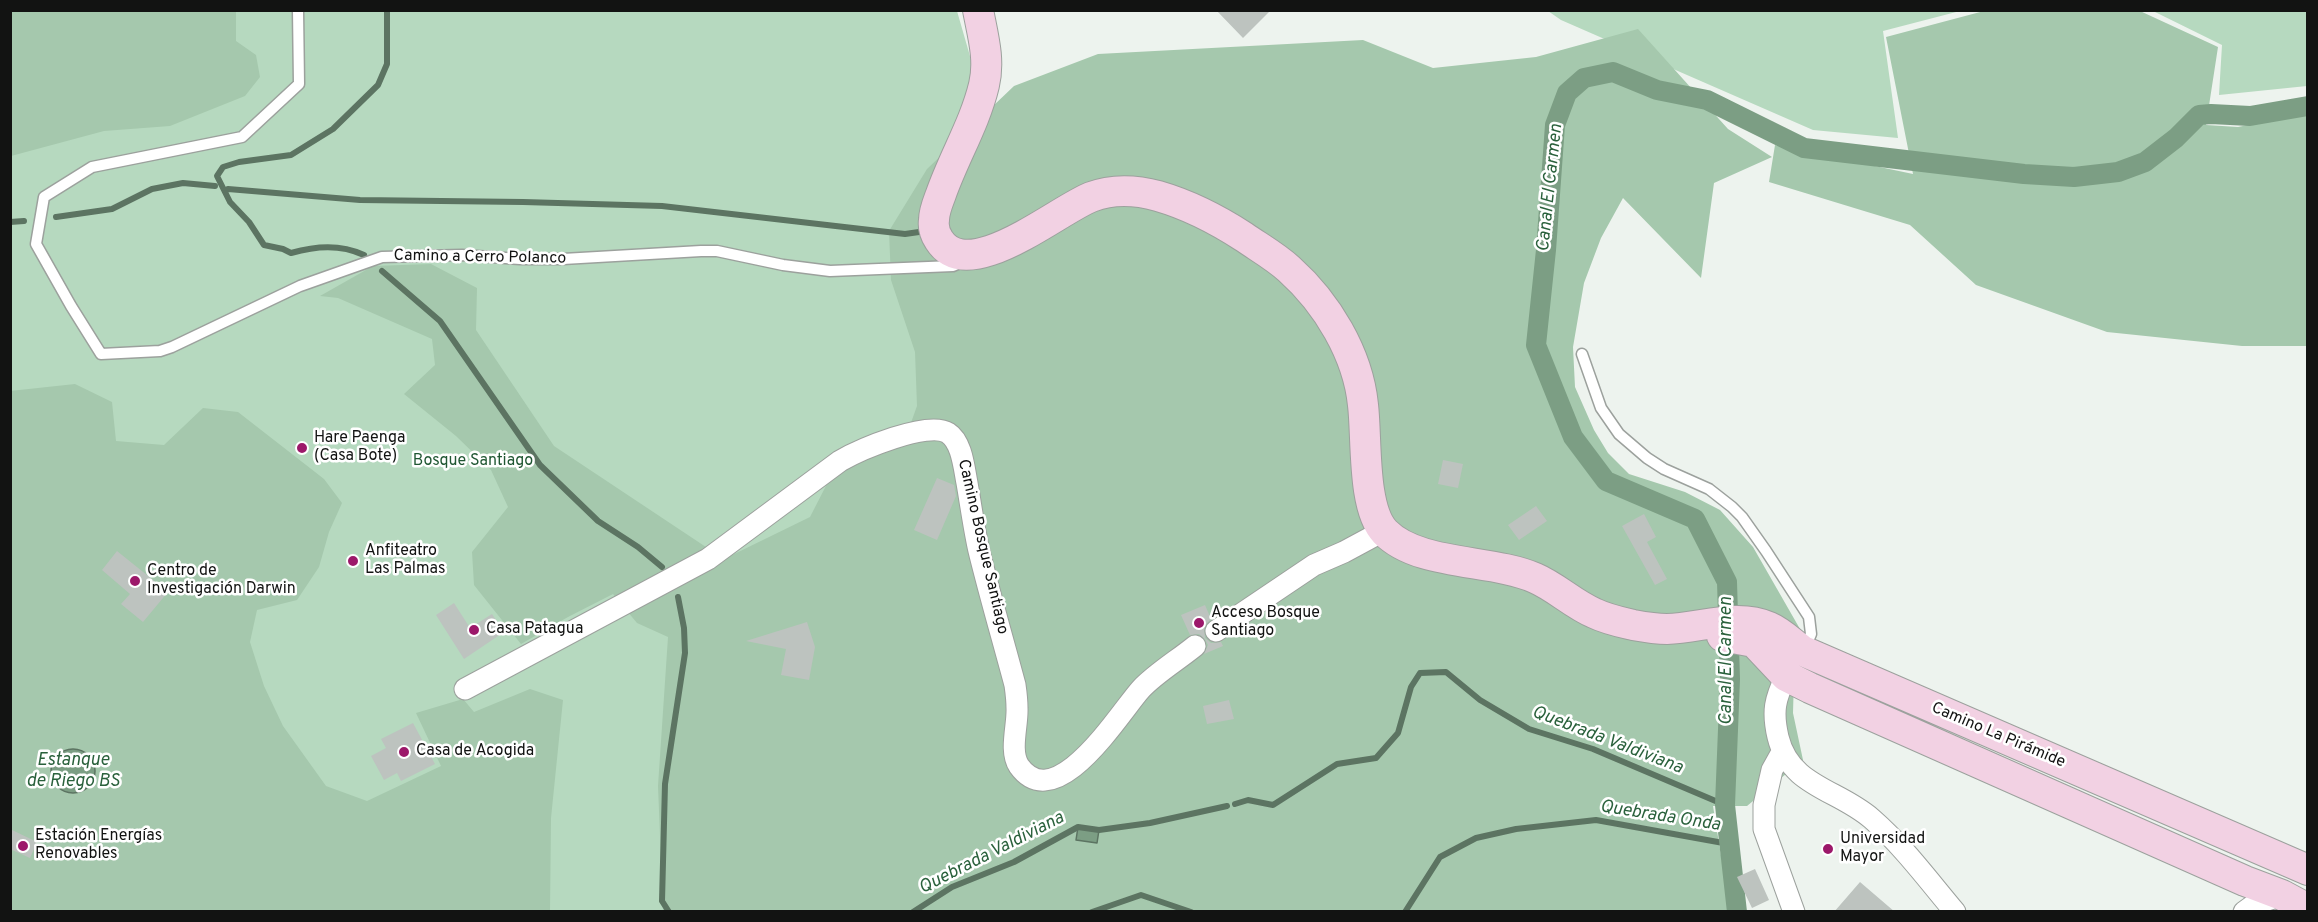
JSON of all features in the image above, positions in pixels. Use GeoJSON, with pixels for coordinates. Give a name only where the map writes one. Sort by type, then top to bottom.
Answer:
{"type":"FeatureCollection","features":[{"type":"Feature","properties":{"kind":"street"},"geometry":{"type":"LineString","coordinates":[[978,13],[987,59],[985,82],[977,110],[946,181],[934,217],[933,225],[939,242],[945,248],[961,256],[979,254],[1018,237],[1090,198],[1110,192],[1135,191],[1160,197],[1213,218],[1269,253],[1307,286],[1323,306],[1346,345],[1363,404],[1365,451],[1370,490],[1374,511],[1383,531],[1314,565],[1216,631]]}},
{"type":"Feature","properties":{"kind":"street","name":"Camino Bosque Santiago"},"geometry":{"type":"LineString","coordinates":[[465,689],[708,559],[840,461],[855,453],[936,428],[948,432],[957,441],[965,472],[979,552],[1015,685],[1017,718],[1014,752],[1019,766],[1030,777],[1043,780],[1077,766],[1093,751],[1142,688],[1195,646]]}},
{"type":"Feature","properties":{"kind":"street","name":"Camino La Pirámide"},"geometry":{"type":"LineString","coordinates":[[1383,531],[1412,549],[1431,556],[1520,572],[1535,578],[1592,613],[1615,621],[1666,629],[1706,628],[1756,633],[1795,664],[2245,881],[2294,893],[2307,909]]}},
{"type":"Feature","properties":{"kind":"street"},"geometry":{"type":"LineString","coordinates":[[1795,664],[1775,699],[1774,723],[1782,752],[1792,768],[1803,778],[1870,817],[1897,842],[1955,912]]}},
{"type":"Feature","properties":{"kind":"street","name":"Camino La Pirámide"},"geometry":{"type":"LineString","coordinates":[[1795,664],[2307,870]]}},
{"type":"Feature","properties":{"kind":"street"},"geometry":{"type":"LineString","coordinates":[[1782,752],[1772,770],[1764,805],[1764,829],[1793,911]]}},
{"type":"Feature","properties":{"kind":"street"},"geometry":{"type":"LineString","coordinates":[[2244,912],[2255,904],[2294,893]]}},
{"type":"Feature","properties":{"kind":"lane","name":"Camino a Cerro Polanco"},"geometry":{"type":"LineString","coordinates":[[298,10],[299,84],[242,137],[92,167],[44,197],[36,244],[70,306],[101,354],[160,351],[172,347],[300,286],[382,257],[462,255],[563,260],[622,257],[655,252],[717,251],[816,270],[864,271],[953,266],[979,254]]}},
{"type":"Feature","properties":{"kind":"lane"},"geometry":{"type":"LineString","coordinates":[[1582,354],[1601,408],[1619,434],[1664,469],[1709,489],[1732,507],[1766,551],[1809,617],[1811,634],[1795,664]]}},
{"type":"Feature","properties":{"kind":"green space","name":"Bosque Santiago"},"geometry":{"type":"Polygon","coordinates":[[[11,11],[957,11],[976,77],[939,174],[1712,806],[1730,911],[11,911],[11,11]]]}},
{"type":"Feature","properties":{"kind":"green space"},"geometry":{"type":"Polygon","coordinates":[[[1548,11],[1960,11],[1883,31],[1898,138],[1813,130],[1561,20],[1548,11]]]}},
{"type":"Feature","properties":{"kind":"green space"},"geometry":{"type":"Polygon","coordinates":[[[2153,11],[2307,11],[2307,86],[2219,95],[2222,45],[2153,11]]]}},
{"type":"Feature","properties":{"kind":"shaded area"},"geometry":{"type":"Polygon","coordinates":[[[11,10],[236,11],[236,41],[256,55],[260,77],[245,96],[170,126],[104,131],[11,156],[11,10]]]}},
{"type":"Feature","properties":{"kind":"shaded area"},"geometry":{"type":"Polygon","coordinates":[[[1984,11],[2140,11],[2218,47],[2206,125],[2238,127],[2307,113],[2307,346],[2242,346],[2107,332],[1976,285],[1910,225],[1769,182],[1775,145],[1913,174],[1886,37],[1984,11]]]}},
{"type":"Feature","properties":{"kind":"shaded area"},"geometry":{"type":"Polygon","coordinates":[[[1638,29],[1728,129],[1772,157],[1714,183],[1701,278],[1623,198],[1601,238],[1584,283],[1573,347],[1575,387],[1594,430],[1608,453],[1629,474],[1685,492],[1720,510],[1753,547],[1800,629],[1800,645],[1794,677],[1793,713],[1803,760],[1747,806],[1713,806],[1730,911],[663,911],[658,786],[668,637],[637,623],[613,594],[521,644],[474,585],[472,552],[508,507],[491,470],[456,436],[404,394],[435,365],[432,339],[338,298],[320,296],[373,266],[431,264],[477,288],[476,330],[554,446],[724,559],[810,517],[829,480],[869,456],[903,445],[917,406],[915,352],[891,280],[889,231],[927,169],[1014,86],[1098,54],[1363,40],[1433,68],[1536,57],[1638,29]]]}},
{"type":"Feature","properties":{"kind":"shaded area"},"geometry":{"type":"Polygon","coordinates":[[[75,384],[112,402],[116,441],[164,445],[203,408],[238,412],[324,479],[342,503],[329,532],[319,567],[297,600],[257,610],[250,642],[264,686],[283,726],[326,786],[367,801],[441,766],[416,713],[463,699],[474,712],[530,689],[563,700],[551,818],[550,911],[11,911],[10,391],[75,384]]]}},
{"type":"Feature","properties":{"kind":"water","name":"Estanque de Riego BS"},"geometry":{"type":"Polygon","coordinates":[[[73,749],[88,756],[95,771],[88,786],[73,793],[58,786],[51,771],[58,756],[73,749]]]}},
{"type":"Feature","properties":{"kind":"water"},"geometry":{"type":"Polygon","coordinates":[[[1078,827],[1099,830],[1097,843],[1076,840],[1078,827]]]}},
{"type":"Feature","properties":{"kind":"building"},"geometry":{"type":"Polygon","coordinates":[[[1216,10],[1271,10],[1243,38],[1216,10]]]}},
{"type":"Feature","properties":{"kind":"building"},"geometry":{"type":"Polygon","coordinates":[[[1443,460],[1463,464],[1458,488],[1438,484],[1443,460]]]}},
{"type":"Feature","properties":{"kind":"building"},"geometry":{"type":"Polygon","coordinates":[[[937,478],[954,485],[956,496],[937,540],[914,530],[937,478]]]}},
{"type":"Feature","properties":{"kind":"building"},"geometry":{"type":"Polygon","coordinates":[[[1536,506],[1547,521],[1519,540],[1508,525],[1536,506]]]}},
{"type":"Feature","properties":{"kind":"building"},"geometry":{"type":"Polygon","coordinates":[[[1644,514],[1656,537],[1647,542],[1667,579],[1655,585],[1622,526],[1644,514]]]}},
{"type":"Feature","properties":{"kind":"building","name":"Centro de Investigación Darwin"},"geometry":{"type":"Polygon","coordinates":[[[117,551],[168,592],[143,622],[121,604],[130,594],[102,570],[117,551]]]}},
{"type":"Feature","properties":{"kind":"building","name":"Casa Patagua"},"geometry":{"type":"Polygon","coordinates":[[[454,603],[470,628],[492,614],[504,632],[464,659],[436,615],[454,603]]]}},
{"type":"Feature","properties":{"kind":"building"},"geometry":{"type":"Polygon","coordinates":[[[1205,605],[1211,619],[1204,626],[1205,638],[1211,643],[1221,642],[1223,646],[1204,654],[1208,645],[1205,639],[1199,634],[1190,635],[1181,615],[1205,605]]]}},
{"type":"Feature","properties":{"kind":"building"},"geometry":{"type":"Polygon","coordinates":[[[807,622],[815,647],[809,680],[781,675],[786,649],[746,641],[807,622]]]}},
{"type":"Feature","properties":{"kind":"building"},"geometry":{"type":"Polygon","coordinates":[[[1229,700],[1234,719],[1207,724],[1203,706],[1229,700]]]}},
{"type":"Feature","properties":{"kind":"building","name":"Casa de Acogida"},"geometry":{"type":"Polygon","coordinates":[[[413,723],[435,764],[401,781],[397,773],[384,780],[371,756],[386,748],[381,739],[413,723]]]}},
{"type":"Feature","properties":{"kind":"building","name":"Estación Energías Renovables"},"geometry":{"type":"Polygon","coordinates":[[[10,829],[37,842],[30,858],[10,849],[10,829]]]}},
{"type":"Feature","properties":{"kind":"building"},"geometry":{"type":"Polygon","coordinates":[[[1755,869],[1769,900],[1752,908],[1737,877],[1755,869]]]}},
{"type":"Feature","properties":{"kind":"building"},"geometry":{"type":"Polygon","coordinates":[[[1860,882],[1895,912],[1834,912],[1860,882]]]}},
{"type":"Feature","properties":{"kind":"waterway"},"geometry":{"type":"LineString","coordinates":[[364,255],[355,251],[328,247],[291,253],[264,245],[249,222],[230,202],[217,176],[223,167],[239,162],[291,155],[333,129],[378,85],[387,64],[387,10]]}},
{"type":"Feature","properties":{"kind":"waterway","name":"Canal El Carmen"},"geometry":{"type":"LineString","coordinates":[[1737,912],[1725,805],[1730,679],[1727,582],[1695,519],[1606,481],[1573,437],[1536,345],[1555,125],[1567,93],[1584,78],[1613,72],[1657,90],[1707,100],[1804,148],[2024,174],[2074,177],[2118,172],[2145,162],[2176,138],[2199,115],[2250,116],[2308,106]]}},
{"type":"Feature","properties":{"kind":"waterway"},"geometry":{"type":"LineString","coordinates":[[56,217],[112,209],[152,189],[183,183],[215,186]]}},
{"type":"Feature","properties":{"kind":"waterway"},"geometry":{"type":"LineString","coordinates":[[228,189],[360,200],[662,206],[905,234],[919,232]]}},
{"type":"Feature","properties":{"kind":"waterway"},"geometry":{"type":"LineString","coordinates":[[10,222],[24,221]]}},
{"type":"Feature","properties":{"kind":"waterway"},"geometry":{"type":"LineString","coordinates":[[382,271],[440,321],[540,465],[598,521],[638,547],[662,567]]}},
{"type":"Feature","properties":{"kind":"waterway"},"geometry":{"type":"LineString","coordinates":[[669,912],[662,901],[665,784],[685,653],[684,628],[678,597]]}},
{"type":"Feature","properties":{"kind":"waterway","name":"Quebrada Valdiviana"},"geometry":{"type":"LineString","coordinates":[[1235,804],[1248,800],[1273,805],[1337,764],[1376,758],[1398,733],[1411,687],[1420,673],[1446,672],[1480,700],[1529,729],[1593,749],[1725,805]]}},
{"type":"Feature","properties":{"kind":"waterway","name":"Quebrada Valdiviana"},"geometry":{"type":"LineString","coordinates":[[913,912],[952,887],[1014,862],[1078,827],[1099,830],[1150,823],[1227,806]]}},
{"type":"Feature","properties":{"kind":"waterway","name":"Quebrada Onda"},"geometry":{"type":"LineString","coordinates":[[1405,912],[1440,857],[1476,838],[1516,829],[1596,820],[1729,844]]}},
{"type":"Feature","properties":{"kind":"waterway","name":"Quebrada Onda"},"geometry":{"type":"LineString","coordinates":[[1092,912],[1141,895],[1191,912]]}},
{"type":"Feature","properties":{"kind":"place","name":"Hare Paenga (Casa Bote)"},"geometry":{"type":"Point","coordinates":[302,448]}},
{"type":"Feature","properties":{"kind":"place","name":"Anfiteatro Las Palmas"},"geometry":{"type":"Point","coordinates":[353,561]}},
{"type":"Feature","properties":{"kind":"place","name":"Centro de Investigación Darwin"},"geometry":{"type":"Point","coordinates":[135,581]}},
{"type":"Feature","properties":{"kind":"place","name":"Acceso Bosque Santiago"},"geometry":{"type":"Point","coordinates":[1199,623]}},
{"type":"Feature","properties":{"kind":"place","name":"Casa Patagua"},"geometry":{"type":"Point","coordinates":[474,630]}},
{"type":"Feature","properties":{"kind":"place","name":"Casa de Acogida"},"geometry":{"type":"Point","coordinates":[404,752]}},
{"type":"Feature","properties":{"kind":"place","name":"Estación Energías Renovables"},"geometry":{"type":"Point","coordinates":[23,846]}},
{"type":"Feature","properties":{"kind":"place","name":"Universidad Mayor"},"geometry":{"type":"Point","coordinates":[1828,849]}}]}
